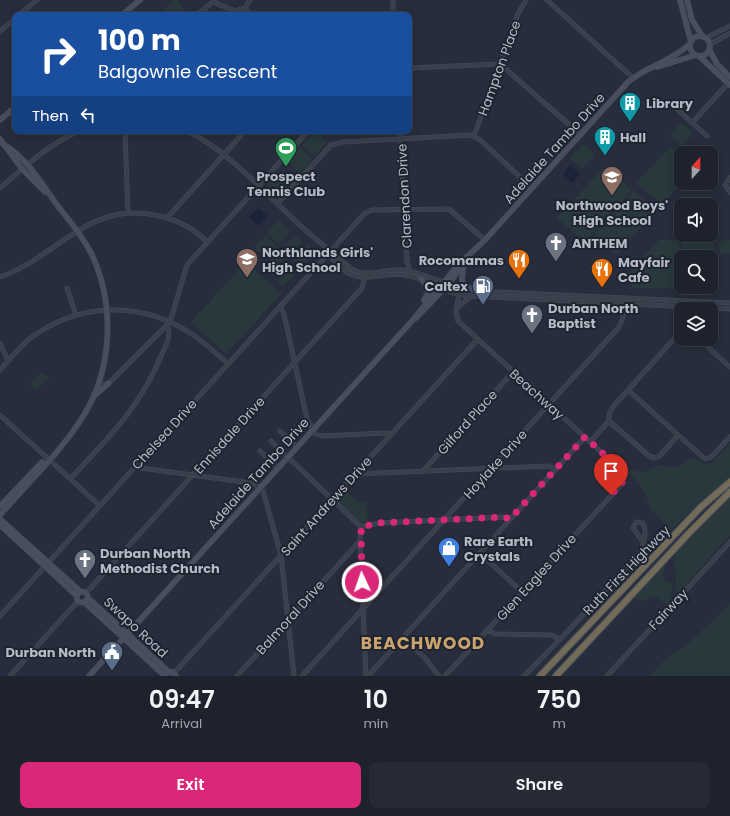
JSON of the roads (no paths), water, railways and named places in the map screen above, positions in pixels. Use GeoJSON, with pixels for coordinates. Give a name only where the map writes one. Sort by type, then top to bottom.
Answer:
{"type":"FeatureCollection","features":[{"type":"Feature","properties":{"kind":"highway","name":"Ruth First Highway"},"geometry":{"type":"LineString","coordinates":[[540,676],[702,506],[730,482]]}},
{"type":"Feature","properties":{"kind":"highway","name":"Ruth First Highway"},"geometry":{"type":"LineString","coordinates":[[556,676],[730,492]]}},
{"type":"Feature","properties":{"kind":"street"},"geometry":{"type":"LineString","coordinates":[[23,12],[37,0]]}},
{"type":"Feature","properties":{"kind":"street"},"geometry":{"type":"LineString","coordinates":[[126,12],[140,0]]}},
{"type":"Feature","properties":{"kind":"street"},"geometry":{"type":"LineString","coordinates":[[201,12],[214,1],[236,10],[245,8],[250,0]]}},
{"type":"Feature","properties":{"kind":"street"},"geometry":{"type":"LineString","coordinates":[[393,0],[393,12]]}},
{"type":"Feature","properties":{"kind":"street","name":"Hampton Place"},"geometry":{"type":"LineString","coordinates":[[474,136],[520,9],[526,0]]}},
{"type":"Feature","properties":{"kind":"street"},"geometry":{"type":"LineString","coordinates":[[547,0],[633,78]]}},
{"type":"Feature","properties":{"kind":"street"},"geometry":{"type":"LineString","coordinates":[[680,0],[692,52],[730,81]]}},
{"type":"Feature","properties":{"kind":"street"},"geometry":{"type":"LineString","coordinates":[[686,0],[692,20],[704,38],[717,64],[730,81]]}},
{"type":"Feature","properties":{"kind":"street"},"geometry":{"type":"LineString","coordinates":[[245,8],[248,12]]}},
{"type":"Feature","properties":{"kind":"street"},"geometry":{"type":"LineString","coordinates":[[0,31],[12,21]]}},
{"type":"Feature","properties":{"kind":"street"},"geometry":{"type":"LineString","coordinates":[[690,43],[695,38],[704,38],[730,26]]}},
{"type":"Feature","properties":{"kind":"street"},"geometry":{"type":"LineString","coordinates":[[697,55],[704,55],[709,47],[730,33]]}},
{"type":"Feature","properties":{"kind":"street","name":"Adelaide Tambo Drive"},"geometry":{"type":"LineString","coordinates":[[89,676],[412,321],[440,285],[458,265],[485,240],[633,78],[675,56],[690,43]]}},
{"type":"Feature","properties":{"kind":"street","name":"Adelaide Tambo Drive"},"geometry":{"type":"LineString","coordinates":[[655,67],[697,55]]}},
{"type":"Feature","properties":{"kind":"street"},"geometry":{"type":"LineString","coordinates":[[412,68],[500,64],[581,135]]}},
{"type":"Feature","properties":{"kind":"street"},"geometry":{"type":"LineString","coordinates":[[692,123],[730,81]]}},
{"type":"Feature","properties":{"kind":"street"},"geometry":{"type":"LineString","coordinates":[[0,120],[12,110]]}},
{"type":"Feature","properties":{"kind":"street"},"geometry":{"type":"LineString","coordinates":[[678,110],[707,136]]}},
{"type":"Feature","properties":{"kind":"street"},"geometry":{"type":"LineString","coordinates":[[0,188],[56,142],[73,134]]}},
{"type":"Feature","properties":{"kind":"street"},"geometry":{"type":"LineString","coordinates":[[125,134],[128,212]]}},
{"type":"Feature","properties":{"kind":"street"},"geometry":{"type":"LineString","coordinates":[[193,134],[204,140],[223,155],[324,247],[350,273],[366,278],[397,274],[421,279],[446,287],[459,294],[471,296],[624,303],[674,307]]}},
{"type":"Feature","properties":{"kind":"street"},"geometry":{"type":"LineString","coordinates":[[167,218],[242,134]]}},
{"type":"Feature","properties":{"kind":"street"},"geometry":{"type":"LineString","coordinates":[[70,479],[111,435],[138,403],[153,376],[170,334],[169,324],[184,269],[305,134]]}},
{"type":"Feature","properties":{"kind":"street","name":"Clarendon Drive"},"geometry":{"type":"LineString","coordinates":[[400,134],[407,262],[410,271]]}},
{"type":"Feature","properties":{"kind":"street"},"geometry":{"type":"LineString","coordinates":[[277,204],[334,143],[474,136],[532,188]]}},
{"type":"Feature","properties":{"kind":"street"},"geometry":{"type":"LineString","coordinates":[[0,515],[67,438],[84,416],[98,386],[106,350],[107,309],[98,268],[77,230],[28,164],[1,140]]}},
{"type":"Feature","properties":{"kind":"street"},"geometry":{"type":"LineString","coordinates":[[1,140],[22,169],[49,194]]}},
{"type":"Feature","properties":{"kind":"street"},"geometry":{"type":"LineString","coordinates":[[730,178],[725,185],[730,192]]}},
{"type":"Feature","properties":{"kind":"street","name":"Chelsea Drive"},"geometry":{"type":"LineString","coordinates":[[0,616],[365,212],[372,210],[449,209],[485,240]]}},
{"type":"Feature","properties":{"kind":"street"},"geometry":{"type":"LineString","coordinates":[[0,278],[26,266],[77,230],[104,218],[128,212],[167,218],[193,230],[207,242]]}},
{"type":"Feature","properties":{"kind":"street","name":"Adelaide Tambo Drive"},"geometry":{"type":"LineString","coordinates":[[412,321],[422,313],[446,287],[474,251]]}},
{"type":"Feature","properties":{"kind":"street"},"geometry":{"type":"LineString","coordinates":[[329,252],[352,269],[366,273],[402,270],[410,271],[440,285]]}},
{"type":"Feature","properties":{"kind":"street","name":"Clarendon Drive"},"geometry":{"type":"LineString","coordinates":[[402,270],[407,262]]}},
{"type":"Feature","properties":{"kind":"street"},"geometry":{"type":"LineString","coordinates":[[464,265],[462,281],[466,285],[478,291]]}},
{"type":"Feature","properties":{"kind":"street"},"geometry":{"type":"LineString","coordinates":[[366,273],[366,278]]}},
{"type":"Feature","properties":{"kind":"street","name":"Ennisdale Drive"},"geometry":{"type":"LineString","coordinates":[[84,596],[362,288],[366,278]]}},
{"type":"Feature","properties":{"kind":"street"},"geometry":{"type":"LineString","coordinates":[[420,310],[428,292],[421,279]]}},
{"type":"Feature","properties":{"kind":"street"},"geometry":{"type":"LineString","coordinates":[[446,287],[478,291],[730,303]]}},
{"type":"Feature","properties":{"kind":"street"},"geometry":{"type":"LineString","coordinates":[[67,288],[76,315]]}},
{"type":"Feature","properties":{"kind":"street"},"geometry":{"type":"LineString","coordinates":[[498,292],[498,298]]}},
{"type":"Feature","properties":{"kind":"street"},"geometry":{"type":"LineString","coordinates":[[456,308],[459,294]]}},
{"type":"Feature","properties":{"kind":"street"},"geometry":{"type":"LineString","coordinates":[[456,308],[471,296]]}},
{"type":"Feature","properties":{"kind":"street","name":"Hoylake Drive"},"geometry":{"type":"LineString","coordinates":[[302,676],[620,327],[623,318],[625,298]]}},
{"type":"Feature","properties":{"kind":"street"},"geometry":{"type":"LineString","coordinates":[[280,306],[284,314],[307,419],[312,431],[322,436],[385,432],[392,434]]}},
{"type":"Feature","properties":{"kind":"street","name":"Beachway"},"geometry":{"type":"LineString","coordinates":[[456,308],[458,321],[477,340],[621,470],[624,477]]}},
{"type":"Feature","properties":{"kind":"street"},"geometry":{"type":"LineString","coordinates":[[0,370],[32,338],[52,325],[76,315],[107,309],[142,311],[192,334],[228,364]]}},
{"type":"Feature","properties":{"kind":"street"},"geometry":{"type":"LineString","coordinates":[[718,309],[730,309]]}},
{"type":"Feature","properties":{"kind":"street"},"geometry":{"type":"LineString","coordinates":[[94,396],[169,324]]}},
{"type":"Feature","properties":{"kind":"street"},"geometry":{"type":"LineString","coordinates":[[590,442],[609,421],[610,412],[674,339]]}},
{"type":"Feature","properties":{"kind":"street","name":"Saint Andrews Drive"},"geometry":{"type":"LineString","coordinates":[[170,675],[477,340]]}},
{"type":"Feature","properties":{"kind":"street"},"geometry":{"type":"LineString","coordinates":[[0,343],[8,361]]}},
{"type":"Feature","properties":{"kind":"street"},"geometry":{"type":"LineString","coordinates":[[707,346],[730,367]]}},
{"type":"Feature","properties":{"kind":"street","name":"Gilford Place"},"geometry":{"type":"LineString","coordinates":[[422,472],[513,372]]}},
{"type":"Feature","properties":{"kind":"street"},"geometry":{"type":"LineString","coordinates":[[98,386],[109,383]]}},
{"type":"Feature","properties":{"kind":"street"},"geometry":{"type":"LineString","coordinates":[[628,390],[701,456],[708,459],[730,437]]}},
{"type":"Feature","properties":{"kind":"street"},"geometry":{"type":"LineString","coordinates":[[0,415],[99,505]]}},
{"type":"Feature","properties":{"kind":"street"},"geometry":{"type":"LineString","coordinates":[[609,421],[648,455],[654,458],[660,456],[678,435]]}},
{"type":"Feature","properties":{"kind":"street"},"geometry":{"type":"LineString","coordinates":[[280,431],[297,447]]}},
{"type":"Feature","properties":{"kind":"street"},"geometry":{"type":"LineString","coordinates":[[367,676],[585,437]]}},
{"type":"Feature","properties":{"kind":"street"},"geometry":{"type":"LineString","coordinates":[[271,441],[361,527]]}},
{"type":"Feature","properties":{"kind":"street"},"geometry":{"type":"LineString","coordinates":[[260,452],[278,468]]}},
{"type":"Feature","properties":{"kind":"street"},"geometry":{"type":"LineString","coordinates":[[0,506],[48,459]]}},
{"type":"Feature","properties":{"kind":"street"},"geometry":{"type":"LineString","coordinates":[[355,474],[548,466],[557,469]]}},
{"type":"Feature","properties":{"kind":"street"},"geometry":{"type":"LineString","coordinates":[[134,467],[250,483],[260,488],[265,494],[281,555],[294,676]]}},
{"type":"Feature","properties":{"kind":"street","name":"Glen Eagles Drive"},"geometry":{"type":"LineString","coordinates":[[445,676],[622,484],[624,477]]}},
{"type":"Feature","properties":{"kind":"street"},"geometry":{"type":"LineString","coordinates":[[361,527],[378,523],[504,517],[510,519]]}},
{"type":"Feature","properties":{"kind":"street","name":"Swapo Road"},"geometry":{"type":"LineString","coordinates":[[0,519],[46,564],[77,598]]}},
{"type":"Feature","properties":{"kind":"street"},"geometry":{"type":"LineString","coordinates":[[524,676],[636,557],[643,542],[644,525],[641,522],[636,522],[633,528],[643,542]]}},
{"type":"Feature","properties":{"kind":"street","name":"Swapo Road"},"geometry":{"type":"LineString","coordinates":[[0,525],[84,596],[170,675]]}},
{"type":"Feature","properties":{"kind":"street"},"geometry":{"type":"LineString","coordinates":[[361,527],[360,541],[367,676]]}},
{"type":"Feature","properties":{"kind":"street","name":"Balmoral Drive"},"geometry":{"type":"LineString","coordinates":[[237,676],[360,541]]}},
{"type":"Feature","properties":{"kind":"street","name":"Fairway"},"geometry":{"type":"LineString","coordinates":[[607,676],[730,542]]}},
{"type":"Feature","properties":{"kind":"street"},"geometry":{"type":"LineString","coordinates":[[480,553],[522,592]]}},
{"type":"Feature","properties":{"kind":"street"},"geometry":{"type":"LineString","coordinates":[[77,598],[84,596]]}},
{"type":"Feature","properties":{"kind":"street"},"geometry":{"type":"LineString","coordinates":[[10,676],[77,598],[84,596]]}},
{"type":"Feature","properties":{"kind":"street"},"geometry":{"type":"LineString","coordinates":[[488,630],[495,634],[551,635],[560,639]]}},
{"type":"Feature","properties":{"kind":"street"},"geometry":{"type":"LineString","coordinates":[[403,638],[425,658],[439,676]]}},
{"type":"Feature","properties":{"kind":"water"},"geometry":{"type":"Polygon","coordinates":[[[570,165],[580,174],[572,183],[563,174],[570,165]]]}},
{"type":"Feature","properties":{"kind":"water"},"geometry":{"type":"Polygon","coordinates":[[[258,208],[268,217],[259,226],[249,217],[258,208]]]}},
{"type":"Feature","properties":{"kind":"place","name":"Library"},"geometry":{"type":"Point","coordinates":[630,122]}},
{"type":"Feature","properties":{"kind":"place","name":"Hall"},"geometry":{"type":"Point","coordinates":[605,156]}},
{"type":"Feature","properties":{"kind":"place","name":"Prospect Tennis Club"},"geometry":{"type":"Point","coordinates":[286,168]}},
{"type":"Feature","properties":{"kind":"place","name":"Northwood Boys' High School"},"geometry":{"type":"Point","coordinates":[612,196]}},
{"type":"Feature","properties":{"kind":"place","name":"ANTHEM"},"geometry":{"type":"Point","coordinates":[556,262]}},
{"type":"Feature","properties":{"kind":"place","name":"Northlands Girls' High School"},"geometry":{"type":"Point","coordinates":[247,278]}},
{"type":"Feature","properties":{"kind":"place","name":"Rocomamas"},"geometry":{"type":"Point","coordinates":[519,280]}},
{"type":"Feature","properties":{"kind":"place","name":"Mayfair Cafe"},"geometry":{"type":"Point","coordinates":[602,288]}},
{"type":"Feature","properties":{"kind":"place","name":"Caltex"},"geometry":{"type":"Point","coordinates":[483,306]}},
{"type":"Feature","properties":{"kind":"place","name":"Durban North Baptist"},"geometry":{"type":"Point","coordinates":[532,334]}},
{"type":"Feature","properties":{"kind":"place","name":"Rare Earth Crystals"},"geometry":{"type":"Point","coordinates":[449,568]}},
{"type":"Feature","properties":{"kind":"place","name":"Durban North Methodist Church"},"geometry":{"type":"Point","coordinates":[85,580]}},
{"type":"Feature","properties":{"kind":"place","name":"Durban North"},"geometry":{"type":"Point","coordinates":[112,672]}},
{"type":"Feature","properties":{"kind":"district","name":"BEACHWOOD"},"geometry":{"type":"Point","coordinates":[423,643]}}]}
